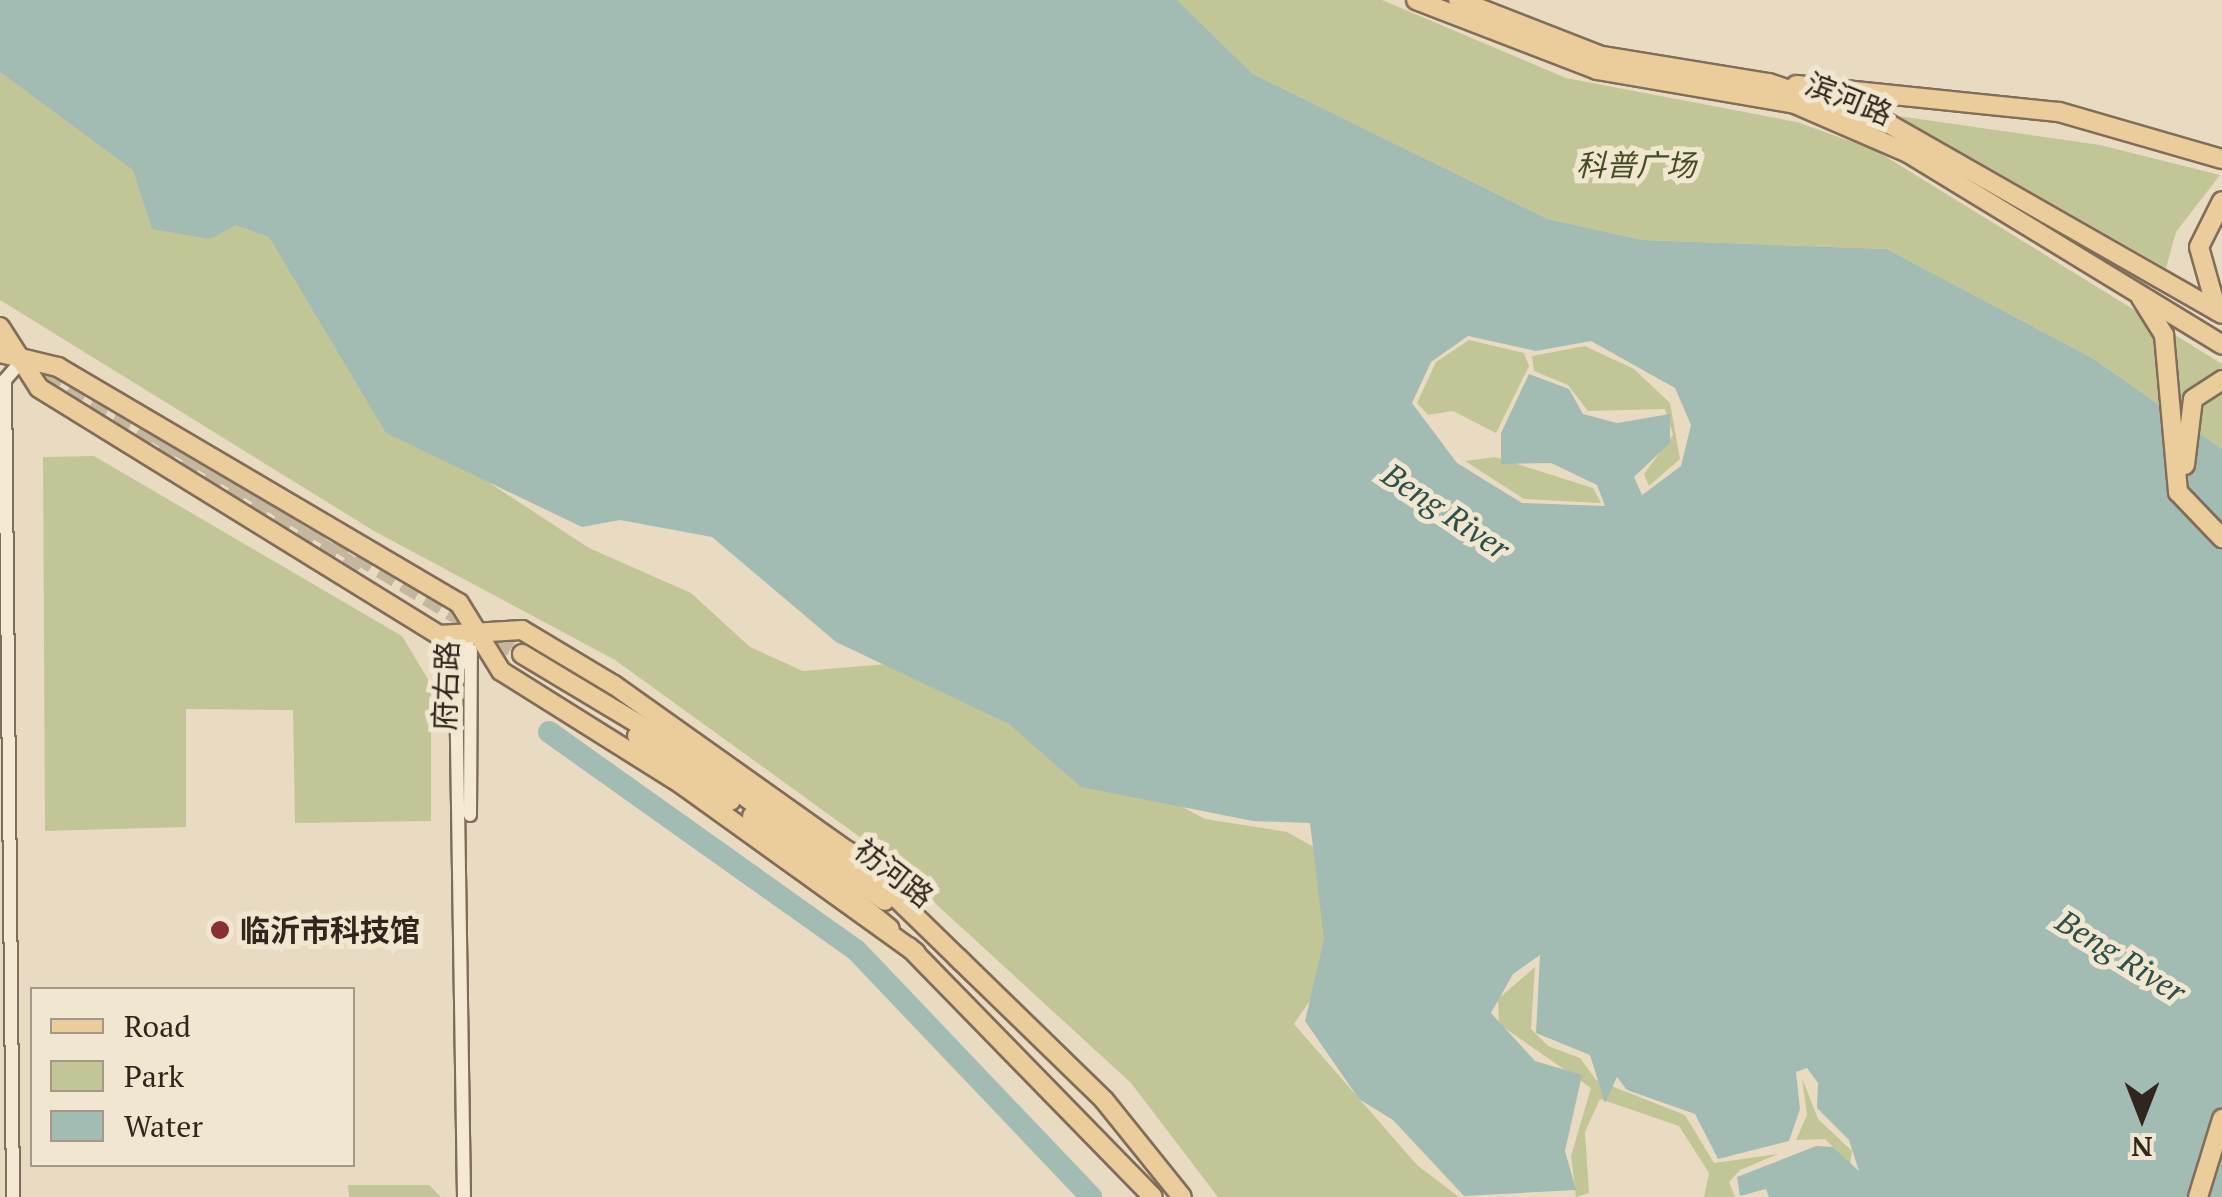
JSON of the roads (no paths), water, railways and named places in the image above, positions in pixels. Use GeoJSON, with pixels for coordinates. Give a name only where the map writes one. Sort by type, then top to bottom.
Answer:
{"type":"FeatureCollection","features":[{"type":"Feature","properties":{"kind":"main road","name":"滨河路"},"geometry":{"type":"LineString","coordinates":[[1416,0],[1597,70],[1795,104],[1908,153],[2222,345]]}},
{"type":"Feature","properties":{"kind":"main road","name":"滨河路"},"geometry":{"type":"LineString","coordinates":[[1458,0],[1602,56],[1769,82],[1916,137],[2220,313]]}},
{"type":"Feature","properties":{"kind":"main road"},"geometry":{"type":"LineString","coordinates":[[1769,82],[2058,112],[2222,159]]}},
{"type":"Feature","properties":{"kind":"main road"},"geometry":{"type":"LineString","coordinates":[[2220,313],[2199,247],[2222,201]]}},
{"type":"Feature","properties":{"kind":"main road"},"geometry":{"type":"LineString","coordinates":[[2138,294],[2164,335],[2178,492],[2222,538]]}},
{"type":"Feature","properties":{"kind":"main road"},"geometry":{"type":"LineString","coordinates":[[0,327],[24,358],[39,388],[439,636],[473,627],[522,630],[718,756],[848,851],[962,962]]}},
{"type":"Feature","properties":{"kind":"main road"},"geometry":{"type":"LineString","coordinates":[[0,353],[58,367],[459,604],[500,671],[681,784],[916,953]]}},
{"type":"Feature","properties":{"kind":"main road"},"geometry":{"type":"LineString","coordinates":[[2221,380],[2193,398],[2183,452],[2187,487],[2222,526]]}},
{"type":"Feature","properties":{"kind":"main road","name":"祊河路"},"geometry":{"type":"LineString","coordinates":[[1153,1197],[916,953],[743,810],[520,658],[685,752],[962,962],[1104,1100],[1182,1197]]}},
{"type":"Feature","properties":{"kind":"main road"},"geometry":{"type":"LineString","coordinates":[[2198,1197],[2222,1119]]}},
{"type":"Feature","properties":{"kind":"street"},"geometry":{"type":"LineString","coordinates":[[16,1197],[6,380],[24,358]]}},
{"type":"Feature","properties":{"kind":"street","name":"府右路"},"geometry":{"type":"LineString","coordinates":[[467,1197],[456,676],[473,627]]}},
{"type":"Feature","properties":{"kind":"water","name":"Beng River"},"geometry":{"type":"Polygon","coordinates":[[[0,0],[1177,0],[1253,74],[1548,219],[1643,240],[1887,249],[2094,359],[2222,449],[2222,1197],[1769,1197],[1766,1189],[1740,1196],[1737,1177],[1816,1146],[1833,1147],[1859,1171],[1849,1140],[1817,1108],[1818,1083],[1807,1068],[1796,1072],[1800,1109],[1789,1141],[1718,1159],[1695,1114],[1627,1090],[1617,1077],[1605,1103],[1590,1055],[1536,1033],[1540,955],[1513,974],[1491,1013],[1535,1061],[1582,1075],[1565,1151],[1576,1190],[1464,1196],[1393,1120],[1359,1099],[1305,1021],[1324,939],[1310,823],[1253,821],[1081,787],[1009,724],[836,642],[712,537],[620,520],[582,527],[386,433],[269,237],[236,225],[210,239],[152,229],[133,170],[0,72],[0,0]],[[1468,336],[1431,362],[1412,403],[1457,463],[1522,503],[1605,506],[1597,485],[1551,463],[1501,464],[1501,433],[1529,374],[1569,389],[1583,414],[1617,423],[1670,414],[1670,443],[1634,477],[1642,495],[1681,466],[1691,425],[1675,388],[1591,341],[1536,351],[1468,336]]]}},
{"type":"Feature","properties":{"kind":"waterway"},"geometry":{"type":"LineString","coordinates":[[549,732],[856,950],[1091,1197]]}},
{"type":"Feature","properties":{"kind":"tunnel"},"geometry":{"type":"LineString","coordinates":[[21,363],[365,574]]}},
{"type":"Feature","properties":{"kind":"tunnel"},"geometry":{"type":"LineString","coordinates":[[149,430],[522,654]]}},
{"type":"Feature","properties":{"kind":"place","name":"临沂市科技馆"},"geometry":{"type":"Point","coordinates":[220,930]}},
{"type":"Feature","properties":{"kind":"park label","name":"科普广场"},"geometry":{"type":"Point","coordinates":[1636,165]}}]}
